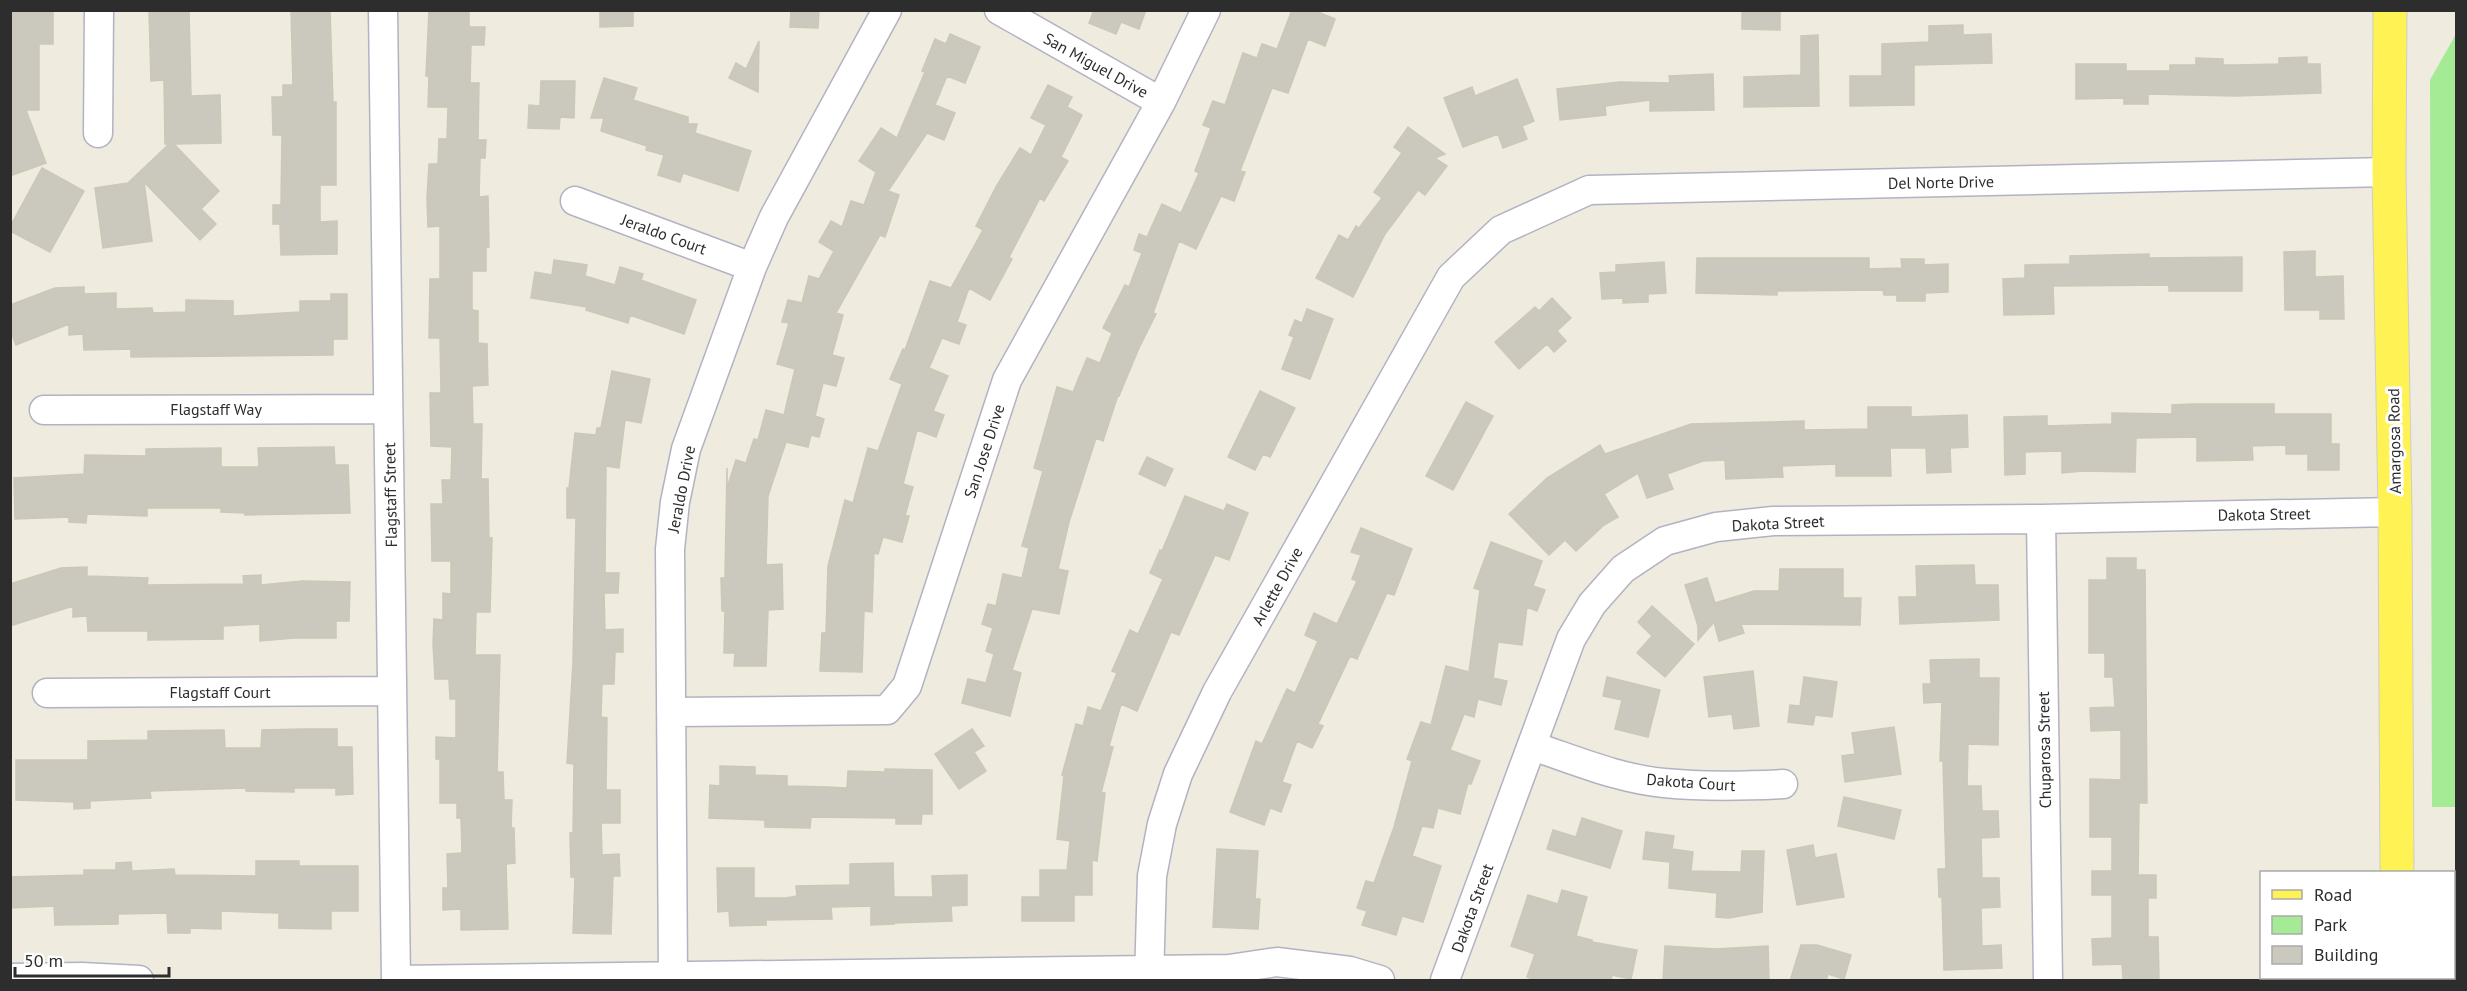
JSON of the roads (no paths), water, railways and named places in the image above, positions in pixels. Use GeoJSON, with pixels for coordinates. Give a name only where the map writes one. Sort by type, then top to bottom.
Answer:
{"type":"FeatureCollection","features":[{"type":"Feature","properties":{"kind":"main road","name":"Amargosa Road"},"geometry":{"type":"LineString","coordinates":[[2390,10],[2389,172],[2395,512],[2397,871]]}},
{"type":"Feature","properties":{"kind":"street"},"geometry":{"type":"LineString","coordinates":[[98,133],[99,10]]}},
{"type":"Feature","properties":{"kind":"street","name":"Flagstaff Street"},"geometry":{"type":"LineString","coordinates":[[383,10],[397,981]]}},
{"type":"Feature","properties":{"kind":"street","name":"Jeraldo Drive"},"geometry":{"type":"LineString","coordinates":[[673,976],[670,549],[675,502],[686,449],[752,267],[774,217],[887,10]]}},
{"type":"Feature","properties":{"kind":"street","name":"San Miguel Drive"},"geometry":{"type":"LineString","coordinates":[[999,10],[1161,102]]}},
{"type":"Feature","properties":{"kind":"street","name":"San Jose Drive"},"geometry":{"type":"LineString","coordinates":[[671,712],[886,710],[907,686],[1007,380],[1161,102],[1206,10]]}},
{"type":"Feature","properties":{"kind":"street","name":"Del Norte Drive"},"geometry":{"type":"LineString","coordinates":[[1501,230],[1589,190],[2389,172]]}},
{"type":"Feature","properties":{"kind":"street","name":"Jeraldo Court"},"geometry":{"type":"LineString","coordinates":[[575,201],[752,267]]}},
{"type":"Feature","properties":{"kind":"street","name":"Arlette Drive"},"geometry":{"type":"LineString","coordinates":[[1149,975],[1152,876],[1162,824],[1178,774],[1217,692],[1451,278],[1501,230]]}},
{"type":"Feature","properties":{"kind":"street","name":"Flagstaff Way"},"geometry":{"type":"LineString","coordinates":[[44,410],[388,409]]}},
{"type":"Feature","properties":{"kind":"street","name":"Dakota Street"},"geometry":{"type":"LineString","coordinates":[[1445,981],[1571,639],[1592,604],[1623,569],[1665,542],[1716,527],[1773,521],[2041,519],[2395,512]]}},
{"type":"Feature","properties":{"kind":"street","name":"Chuparosa Street"},"geometry":{"type":"LineString","coordinates":[[2041,519],[2048,981]]}},
{"type":"Feature","properties":{"kind":"street","name":"Flagstaff Court"},"geometry":{"type":"LineString","coordinates":[[47,693],[392,691]]}},
{"type":"Feature","properties":{"kind":"street","name":"Dakota Court"},"geometry":{"type":"LineString","coordinates":[[1532,746],[1604,770],[1663,783],[1727,787],[1783,784]]}},
{"type":"Feature","properties":{"kind":"street"},"geometry":{"type":"LineString","coordinates":[[397,981],[673,976],[1149,975],[1229,969],[1277,962],[1350,971],[1380,981]]}},
{"type":"Feature","properties":{"kind":"street"},"geometry":{"type":"LineString","coordinates":[[10,978],[82,977],[139,981]]}}]}
